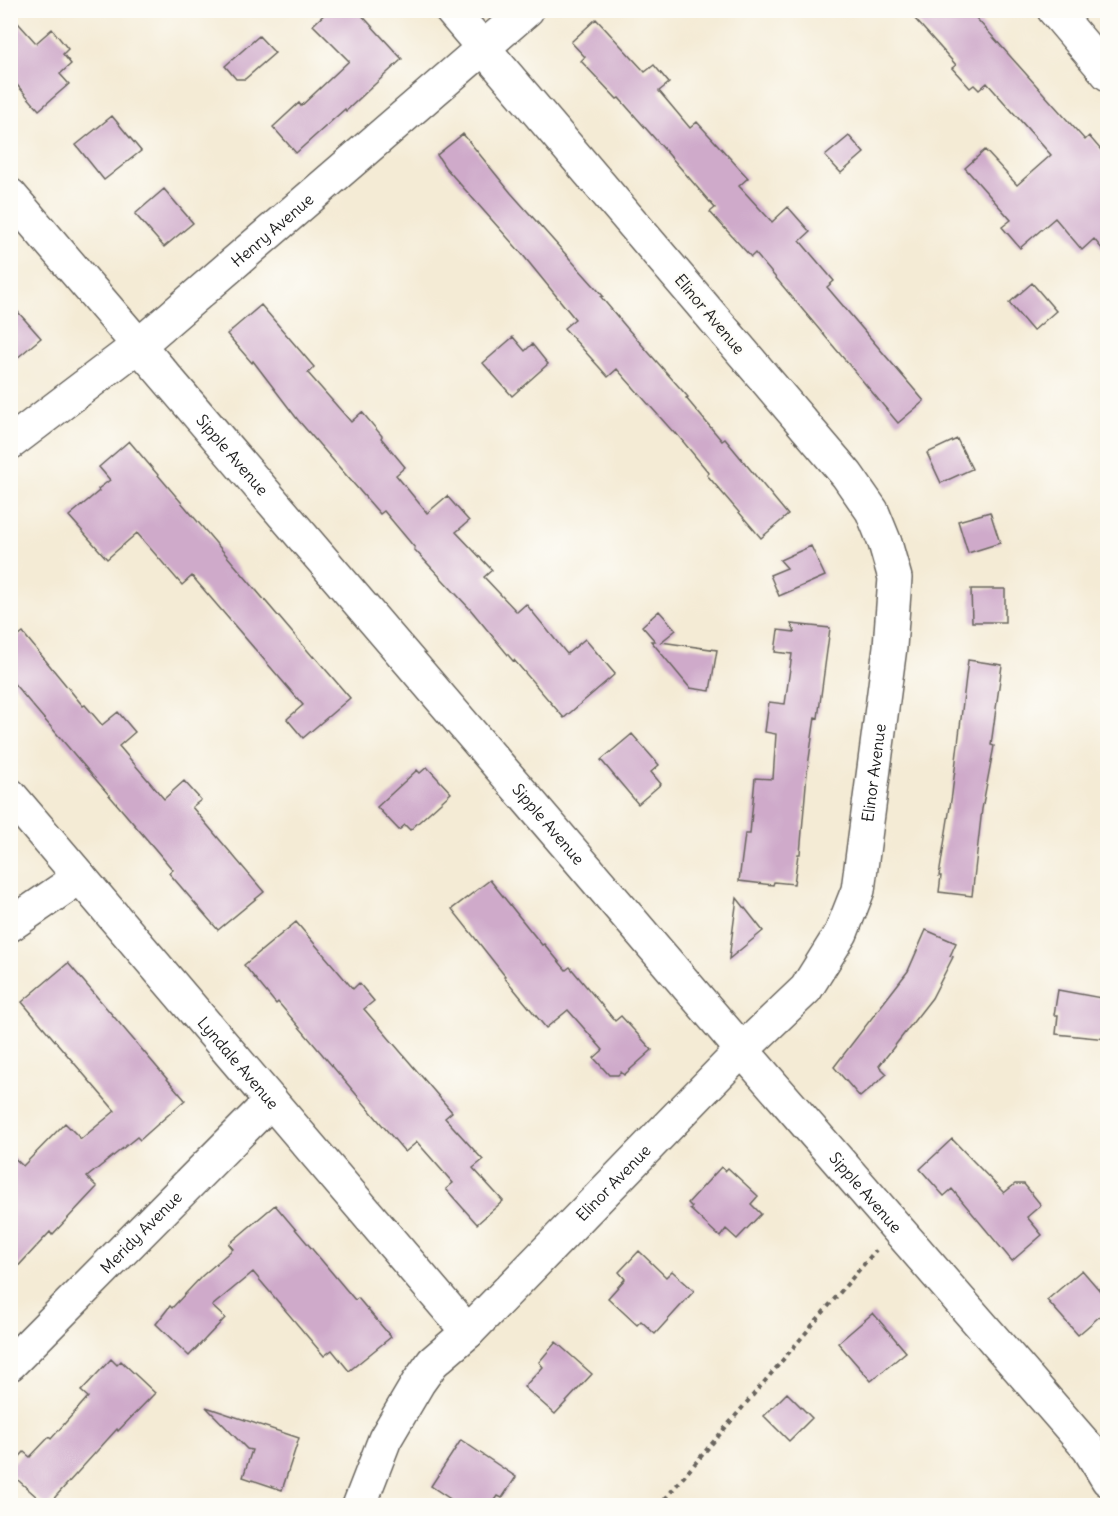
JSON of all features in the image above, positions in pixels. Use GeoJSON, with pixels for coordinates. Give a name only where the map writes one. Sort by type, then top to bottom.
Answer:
{"type":"FeatureCollection","features":[{"type":"Feature","properties":{"kind":"street","name":"Elinor Avenue"},"geometry":{"type":"LineString","coordinates":[[359,1506],[385,1439],[433,1362],[468,1332],[742,1050],[806,989],[841,933],[858,890],[890,647],[895,578],[885,543],[872,511],[847,475],[451,10]]}},
{"type":"Feature","properties":{"kind":"street","name":"Henry Avenue"},"geometry":{"type":"LineString","coordinates":[[10,443],[139,345],[484,49],[526,10]]}},
{"type":"Feature","properties":{"kind":"street"},"geometry":{"type":"LineString","coordinates":[[1054,10],[1107,74]]}},
{"type":"Feature","properties":{"kind":"street","name":"Sipple Avenue"},"geometry":{"type":"LineString","coordinates":[[10,195],[742,1050],[897,1226],[1098,1440],[1107,1480]]}},
{"type":"Feature","properties":{"kind":"street","name":"Lyndale Avenue"},"geometry":{"type":"LineString","coordinates":[[10,795],[468,1332]]}},
{"type":"Feature","properties":{"kind":"street"},"geometry":{"type":"LineString","coordinates":[[10,925],[80,877]]}},
{"type":"Feature","properties":{"kind":"street","name":"Meridy Avenue"},"geometry":{"type":"LineString","coordinates":[[10,1364],[271,1101]]}},
{"type":"Feature","properties":{"kind":"path"},"geometry":{"type":"LineString","coordinates":[[659,1506],[897,1226]]}},
{"type":"Feature","properties":{"kind":"building"},"geometry":{"type":"Polygon","coordinates":[[[329,10],[357,10],[402,59],[296,153],[273,127],[299,103],[301,106],[349,61],[313,25],[329,10]]]}},
{"type":"Feature","properties":{"kind":"building"},"geometry":{"type":"Polygon","coordinates":[[[907,10],[969,10],[1085,140],[1089,136],[1107,157],[1107,255],[1094,239],[1082,250],[1055,218],[1020,248],[1002,227],[1011,220],[965,168],[985,150],[1017,185],[1051,155],[987,83],[979,90],[974,85],[970,88],[952,68],[956,65],[907,10]]]}},
{"type":"Feature","properties":{"kind":"building"},"geometry":{"type":"Polygon","coordinates":[[[10,14],[36,43],[52,29],[68,49],[63,54],[71,64],[60,74],[69,84],[39,110],[10,77],[10,14]]]}},
{"type":"Feature","properties":{"kind":"building"},"geometry":{"type":"Polygon","coordinates":[[[596,19],[645,72],[654,65],[669,83],[659,91],[690,128],[697,122],[748,178],[739,186],[772,222],[788,207],[810,232],[800,241],[834,281],[827,287],[924,401],[898,423],[755,253],[751,257],[710,212],[715,208],[664,149],[619,98],[617,99],[581,61],[585,57],[571,42],[596,19]]]}},
{"type":"Feature","properties":{"kind":"building"},"geometry":{"type":"Polygon","coordinates":[[[259,36],[275,53],[245,79],[236,79],[225,66],[259,36]]]}},
{"type":"Feature","properties":{"kind":"building"},"geometry":{"type":"Polygon","coordinates":[[[112,116],[141,151],[104,180],[76,145],[112,116]]]}},
{"type":"Feature","properties":{"kind":"building"},"geometry":{"type":"Polygon","coordinates":[[[463,134],[511,193],[603,296],[601,297],[688,397],[686,398],[722,441],[725,439],[788,515],[761,538],[707,475],[709,473],[676,433],[617,369],[608,377],[564,328],[575,319],[522,254],[445,167],[437,155],[463,134]]]}},
{"type":"Feature","properties":{"kind":"building"},"geometry":{"type":"Polygon","coordinates":[[[849,136],[864,153],[841,173],[825,156],[849,136]]]}},
{"type":"Feature","properties":{"kind":"building"},"geometry":{"type":"Polygon","coordinates":[[[164,189],[193,223],[164,247],[135,214],[164,189]]]}},
{"type":"Feature","properties":{"kind":"building"},"geometry":{"type":"Polygon","coordinates":[[[1032,283],[1056,311],[1033,331],[1009,303],[1032,283]]]}},
{"type":"Feature","properties":{"kind":"building"},"geometry":{"type":"Polygon","coordinates":[[[10,303],[41,338],[10,364],[10,303]]]}},
{"type":"Feature","properties":{"kind":"building"},"geometry":{"type":"Polygon","coordinates":[[[261,305],[314,367],[308,373],[351,422],[362,412],[382,436],[381,438],[405,467],[396,475],[427,513],[447,496],[469,521],[456,532],[492,570],[484,577],[517,612],[526,604],[567,654],[585,639],[615,674],[564,718],[470,609],[414,549],[384,511],[380,514],[298,420],[253,361],[252,363],[227,334],[261,305]]]}},
{"type":"Feature","properties":{"kind":"building"},"geometry":{"type":"Polygon","coordinates":[[[513,337],[525,351],[532,344],[548,364],[512,396],[483,363],[513,337]]]}},
{"type":"Feature","properties":{"kind":"building"},"geometry":{"type":"Polygon","coordinates":[[[957,439],[972,469],[941,483],[927,453],[957,439]]]}},
{"type":"Feature","properties":{"kind":"building"},"geometry":{"type":"Polygon","coordinates":[[[129,441],[350,698],[303,738],[287,719],[303,705],[192,576],[182,585],[137,533],[107,559],[69,516],[110,480],[99,467],[129,441]]]}},
{"type":"Feature","properties":{"kind":"building"},"geometry":{"type":"Polygon","coordinates":[[[990,512],[1000,543],[968,553],[958,521],[990,512]]]}},
{"type":"Feature","properties":{"kind":"building"},"geometry":{"type":"Polygon","coordinates":[[[811,546],[825,576],[779,596],[770,575],[787,568],[780,560],[811,546]]]}},
{"type":"Feature","properties":{"kind":"building"},"geometry":{"type":"Polygon","coordinates":[[[971,589],[1005,589],[1005,622],[972,622],[971,589]]]}},
{"type":"Feature","properties":{"kind":"building"},"geometry":{"type":"Polygon","coordinates":[[[659,611],[676,630],[661,642],[717,650],[710,691],[690,688],[651,641],[655,641],[642,626],[659,611]]]}},
{"type":"Feature","properties":{"kind":"building"},"geometry":{"type":"Polygon","coordinates":[[[791,624],[830,628],[818,718],[815,717],[807,773],[800,854],[798,854],[794,884],[774,882],[773,885],[739,881],[745,834],[750,834],[755,778],[773,779],[776,734],[765,732],[769,702],[785,704],[792,654],[775,652],[778,630],[795,632],[791,624]]]}},
{"type":"Feature","properties":{"kind":"building"},"geometry":{"type":"Polygon","coordinates":[[[23,633],[83,706],[85,705],[102,725],[118,712],[135,732],[119,746],[164,799],[184,781],[201,800],[192,807],[264,892],[218,930],[169,873],[173,870],[10,679],[10,643],[23,633]]]}},
{"type":"Feature","properties":{"kind":"building"},"geometry":{"type":"Polygon","coordinates":[[[968,660],[1002,665],[991,745],[994,746],[982,809],[972,896],[939,892],[941,876],[939,876],[952,794],[968,660]]]}},
{"type":"Feature","properties":{"kind":"building"},"geometry":{"type":"Polygon","coordinates":[[[632,734],[659,765],[651,772],[661,784],[638,804],[601,760],[632,734]]]}},
{"type":"Feature","properties":{"kind":"building"},"geometry":{"type":"Polygon","coordinates":[[[427,767],[451,793],[410,830],[405,825],[399,830],[377,807],[417,770],[420,773],[427,767]]]}},
{"type":"Feature","properties":{"kind":"building"},"geometry":{"type":"Polygon","coordinates":[[[490,880],[542,945],[544,944],[566,970],[570,967],[615,1021],[621,1016],[652,1050],[624,1075],[621,1072],[618,1075],[609,1075],[594,1058],[603,1050],[568,1010],[546,1028],[452,909],[490,880]]]}},
{"type":"Feature","properties":{"kind":"building"},"geometry":{"type":"Polygon","coordinates":[[[737,898],[763,931],[729,959],[737,898]]]}},
{"type":"Feature","properties":{"kind":"building"},"geometry":{"type":"Polygon","coordinates":[[[296,922],[353,989],[359,983],[374,1001],[364,1009],[452,1112],[445,1118],[483,1160],[473,1168],[503,1201],[477,1224],[446,1189],[453,1183],[417,1142],[405,1152],[244,965],[296,922]]]}},
{"type":"Feature","properties":{"kind":"building"},"geometry":{"type":"Polygon","coordinates":[[[926,930],[956,943],[950,956],[953,957],[932,998],[879,1066],[887,1074],[860,1097],[834,1067],[908,971],[926,930]]]}},
{"type":"Feature","properties":{"kind":"building"},"geometry":{"type":"Polygon","coordinates":[[[68,963],[185,1100],[140,1140],[137,1137],[87,1177],[97,1187],[10,1275],[10,1154],[23,1166],[65,1123],[81,1139],[115,1111],[22,1002],[68,963]]]}},
{"type":"Feature","properties":{"kind":"building"},"geometry":{"type":"Polygon","coordinates":[[[1058,990],[1107,999],[1107,1039],[1056,1034],[1058,1015],[1054,1015],[1058,990]]]}},
{"type":"Feature","properties":{"kind":"building"},"geometry":{"type":"Polygon","coordinates":[[[952,1139],[1004,1193],[1015,1184],[1024,1184],[1041,1205],[1027,1217],[1042,1235],[1012,1261],[952,1189],[944,1196],[920,1169],[952,1139]]]}},
{"type":"Feature","properties":{"kind":"building"},"geometry":{"type":"Polygon","coordinates":[[[721,1167],[725,1171],[728,1168],[758,1196],[751,1204],[761,1214],[737,1239],[726,1229],[720,1237],[690,1209],[692,1207],[688,1203],[721,1167]]]}},
{"type":"Feature","properties":{"kind":"building"},"geometry":{"type":"Polygon","coordinates":[[[275,1205],[355,1300],[358,1298],[391,1337],[349,1371],[332,1350],[324,1356],[253,1272],[212,1306],[225,1318],[189,1356],[156,1324],[170,1306],[172,1308],[202,1276],[233,1249],[229,1244],[275,1205]]]}},
{"type":"Feature","properties":{"kind":"building"},"geometry":{"type":"Polygon","coordinates":[[[639,1251],[666,1277],[672,1271],[694,1291],[655,1334],[641,1321],[637,1325],[608,1298],[625,1279],[619,1272],[639,1251]]]}},
{"type":"Feature","properties":{"kind":"building"},"geometry":{"type":"Polygon","coordinates":[[[1082,1270],[1107,1299],[1107,1310],[1078,1335],[1047,1300],[1082,1270]]]}},
{"type":"Feature","properties":{"kind":"building"},"geometry":{"type":"Polygon","coordinates":[[[873,1313],[906,1352],[871,1381],[838,1343],[873,1313]]]}},
{"type":"Feature","properties":{"kind":"building"},"geometry":{"type":"Polygon","coordinates":[[[556,1342],[592,1374],[555,1414],[524,1387],[543,1367],[539,1362],[556,1342]]]}},
{"type":"Feature","properties":{"kind":"building"},"geometry":{"type":"Polygon","coordinates":[[[111,1359],[117,1365],[121,1361],[155,1393],[118,1431],[117,1429],[47,1506],[10,1473],[10,1467],[24,1452],[30,1457],[49,1437],[51,1439],[88,1397],[81,1391],[111,1359]]]}},
{"type":"Feature","properties":{"kind":"building"},"geometry":{"type":"Polygon","coordinates":[[[787,1393],[812,1418],[789,1441],[764,1416],[787,1393]]]}},
{"type":"Feature","properties":{"kind":"building"},"geometry":{"type":"Polygon","coordinates":[[[206,1407],[299,1438],[282,1490],[243,1477],[252,1450],[247,1449],[206,1407]]]}},
{"type":"Feature","properties":{"kind":"building"},"geometry":{"type":"Polygon","coordinates":[[[461,1440],[516,1477],[502,1498],[498,1496],[491,1506],[461,1506],[431,1486],[461,1440]]]}}]}
